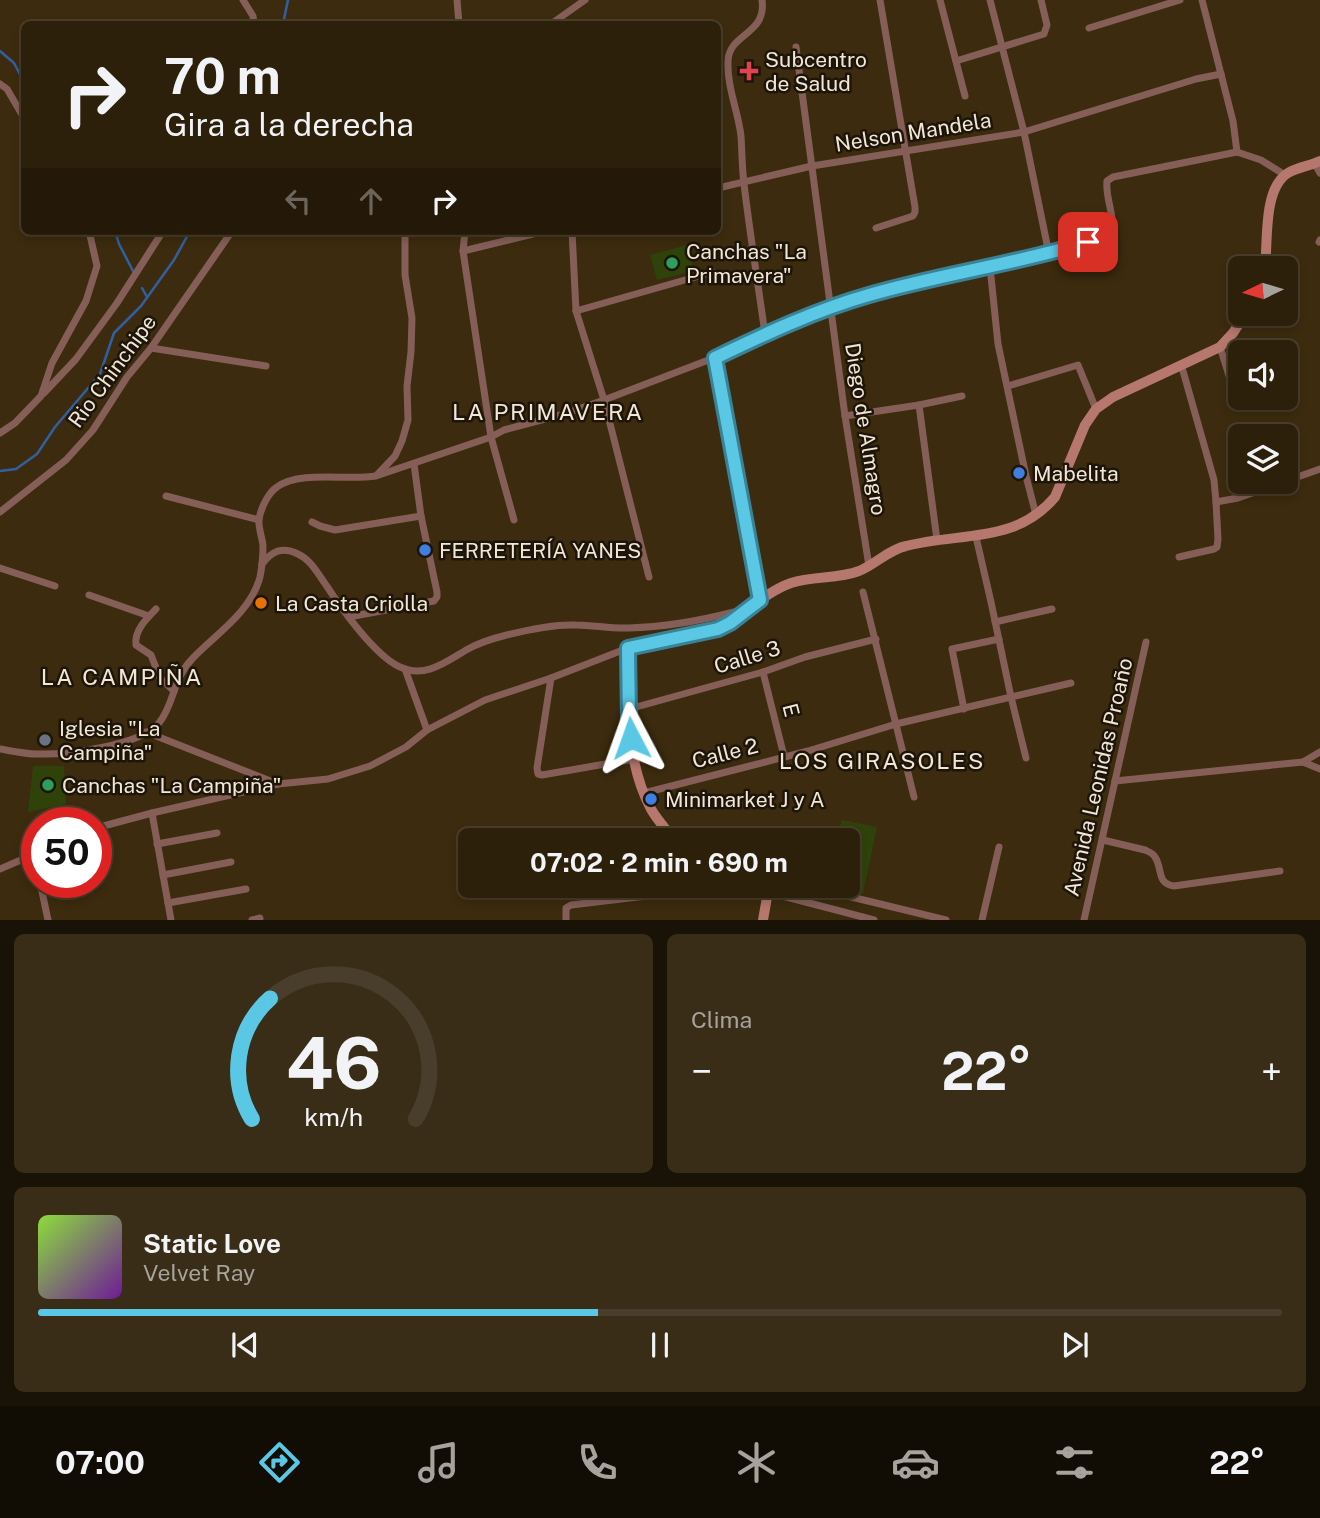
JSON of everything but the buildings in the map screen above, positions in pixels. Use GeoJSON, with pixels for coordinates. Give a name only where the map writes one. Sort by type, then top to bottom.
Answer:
{"type":"FeatureCollection","features":[{"type":"Feature","properties":{"kind":"main road"},"geometry":{"type":"LineString","coordinates":[[1266,256],[1272,198],[1279,182],[1291,171],[1319,166]]}},
{"type":"Feature","properties":{"kind":"main road"},"geometry":{"type":"LineString","coordinates":[[665,828],[643,793],[634,759],[629,709],[628,648],[718,629],[782,587],[858,571],[897,548],[936,540],[976,537],[1011,528],[1036,516],[1055,497],[1085,425],[1096,409],[1113,397],[1220,347],[1238,326]]}},
{"type":"Feature","properties":{"kind":"main road"},"geometry":{"type":"LineString","coordinates":[[763,919],[767,898]]}},
{"type":"Feature","properties":{"kind":"street"},"geometry":{"type":"LineString","coordinates":[[243,0],[254,21]]}},
{"type":"Feature","properties":{"kind":"street"},"geometry":{"type":"LineString","coordinates":[[457,0],[459,21]]}},
{"type":"Feature","properties":{"kind":"street"},"geometry":{"type":"LineString","coordinates":[[555,21],[585,0]]}},
{"type":"Feature","properties":{"kind":"street"},"geometry":{"type":"LineString","coordinates":[[762,0],[761,16],[756,26],[733,44],[727,65],[740,133],[765,334]]}},
{"type":"Feature","properties":{"kind":"street"},"geometry":{"type":"LineString","coordinates":[[876,228],[913,216],[915,212],[880,0]]}},
{"type":"Feature","properties":{"kind":"street"},"geometry":{"type":"LineString","coordinates":[[940,0],[965,96]]}},
{"type":"Feature","properties":{"kind":"street"},"geometry":{"type":"LineString","coordinates":[[989,0],[1024,132],[1049,254]]}},
{"type":"Feature","properties":{"kind":"street"},"geometry":{"type":"LineString","coordinates":[[956,61],[1044,34],[1047,25],[1041,0]]}},
{"type":"Feature","properties":{"kind":"street"},"geometry":{"type":"LineString","coordinates":[[1089,28],[1180,0]]}},
{"type":"Feature","properties":{"kind":"street"},"geometry":{"type":"LineString","coordinates":[[1202,0],[1233,121],[1237,152]]}},
{"type":"Feature","properties":{"kind":"street","name":"Diego de Almagro"},"geometry":{"type":"LineString","coordinates":[[796,47],[845,416],[869,566]]}},
{"type":"Feature","properties":{"kind":"street","name":"Nelson Mandela"},"geometry":{"type":"LineString","coordinates":[[721,187],[812,166],[1024,132],[1196,79],[1221,74]]}},
{"type":"Feature","properties":{"kind":"street"},"geometry":{"type":"LineString","coordinates":[[0,84],[7,89],[21,113]]}},
{"type":"Feature","properties":{"kind":"street"},"geometry":{"type":"LineString","coordinates":[[0,749],[34,754],[62,754],[119,743],[154,728],[161,721],[178,676],[188,662],[231,622],[250,600],[259,580],[262,564],[263,546],[259,520],[267,498],[289,480],[307,477],[361,479],[376,476],[491,437],[504,430],[604,400],[715,358],[830,308],[894,289],[1049,254],[1108,236],[1114,226],[1106,188],[1107,181],[1113,177],[1237,152],[1261,160],[1285,175]]}},
{"type":"Feature","properties":{"kind":"street"},"geometry":{"type":"LineString","coordinates":[[41,396],[52,363],[86,301],[97,266],[90,235]]}},
{"type":"Feature","properties":{"kind":"street"},"geometry":{"type":"LineString","coordinates":[[0,433],[15,423],[76,359],[117,303],[160,235]]}},
{"type":"Feature","properties":{"kind":"street","name":"Rio Chinchipe"},"geometry":{"type":"LineString","coordinates":[[0,513],[66,460],[93,430],[127,377],[151,348],[229,235]]}},
{"type":"Feature","properties":{"kind":"street"},"geometry":{"type":"LineString","coordinates":[[376,476],[395,456],[408,420],[407,386],[412,318],[405,275],[405,235]]}},
{"type":"Feature","properties":{"kind":"street"},"geometry":{"type":"LineString","coordinates":[[465,235],[463,251],[491,437],[514,520]]}},
{"type":"Feature","properties":{"kind":"street"},"geometry":{"type":"LineString","coordinates":[[463,251],[529,235]]}},
{"type":"Feature","properties":{"kind":"street"},"geometry":{"type":"LineString","coordinates":[[572,235],[576,311],[604,400],[649,577]]}},
{"type":"Feature","properties":{"kind":"street"},"geometry":{"type":"LineString","coordinates":[[990,267],[998,344],[1036,516]]}},
{"type":"Feature","properties":{"kind":"street"},"geometry":{"type":"LineString","coordinates":[[576,311],[713,272]]}},
{"type":"Feature","properties":{"kind":"street"},"geometry":{"type":"LineString","coordinates":[[1220,347],[1228,372]]}},
{"type":"Feature","properties":{"kind":"street"},"geometry":{"type":"LineString","coordinates":[[151,348],[266,366]]}},
{"type":"Feature","properties":{"kind":"street"},"geometry":{"type":"LineString","coordinates":[[715,358],[760,600]]}},
{"type":"Feature","properties":{"kind":"street"},"geometry":{"type":"LineString","coordinates":[[1179,557],[1214,549],[1219,539],[1214,480],[1181,364]]}},
{"type":"Feature","properties":{"kind":"street"},"geometry":{"type":"LineString","coordinates":[[1008,386],[1078,365],[1096,409]]}},
{"type":"Feature","properties":{"kind":"street"},"geometry":{"type":"LineString","coordinates":[[845,416],[962,396]]}},
{"type":"Feature","properties":{"kind":"street"},"geometry":{"type":"LineString","coordinates":[[919,405],[936,540]]}},
{"type":"Feature","properties":{"kind":"street"},"geometry":{"type":"LineString","coordinates":[[349,617],[434,601],[437,597],[414,464]]}},
{"type":"Feature","properties":{"kind":"street"},"geometry":{"type":"LineString","coordinates":[[1298,477],[1320,469]]}},
{"type":"Feature","properties":{"kind":"street"},"geometry":{"type":"LineString","coordinates":[[1216,502],[1249,494]]}},
{"type":"Feature","properties":{"kind":"street"},"geometry":{"type":"LineString","coordinates":[[166,496],[259,520]]}},
{"type":"Feature","properties":{"kind":"street"},"geometry":{"type":"LineString","coordinates":[[312,522],[335,530],[421,516]]}},
{"type":"Feature","properties":{"kind":"street"},"geometry":{"type":"LineString","coordinates":[[976,537],[1026,758]]}},
{"type":"Feature","properties":{"kind":"street"},"geometry":{"type":"LineString","coordinates":[[262,564],[275,550],[300,554],[312,565],[349,617],[384,656],[405,669],[424,671],[435,668],[478,644],[544,628],[575,624],[625,628],[670,625],[745,611]]}},
{"type":"Feature","properties":{"kind":"street"},"geometry":{"type":"LineString","coordinates":[[0,568],[55,586]]}},
{"type":"Feature","properties":{"kind":"street"},"geometry":{"type":"LineString","coordinates":[[863,592],[914,797]]}},
{"type":"Feature","properties":{"kind":"street"},"geometry":{"type":"LineString","coordinates":[[89,595],[149,616]]}},
{"type":"Feature","properties":{"kind":"street"},"geometry":{"type":"LineString","coordinates":[[156,609],[137,633],[136,645],[151,656],[160,678],[174,691]]}},
{"type":"Feature","properties":{"kind":"street"},"geometry":{"type":"LineString","coordinates":[[995,622],[1052,609]]}},
{"type":"Feature","properties":{"kind":"street","name":"Calle 3"},"geometry":{"type":"LineString","coordinates":[[629,709],[876,639]]}},
{"type":"Feature","properties":{"kind":"street"},"geometry":{"type":"LineString","coordinates":[[964,709],[952,649],[999,639]]}},
{"type":"Feature","properties":{"kind":"street","name":"Avenida Leonidas Proaño"},"geometry":{"type":"LineString","coordinates":[[1084,919],[1146,642]]}},
{"type":"Feature","properties":{"kind":"street"},"geometry":{"type":"LineString","coordinates":[[112,824],[278,784],[328,779],[370,766],[406,747],[427,730],[485,700],[628,648]]}},
{"type":"Feature","properties":{"kind":"street"},"geometry":{"type":"LineString","coordinates":[[405,669],[427,730]]}},
{"type":"Feature","properties":{"kind":"street","name":"E"},"geometry":{"type":"LineString","coordinates":[[763,672],[784,756]]}},
{"type":"Feature","properties":{"kind":"street"},"geometry":{"type":"LineString","coordinates":[[551,678],[538,774],[634,759]]}},
{"type":"Feature","properties":{"kind":"street","name":"Calle 2"},"geometry":{"type":"LineString","coordinates":[[643,793],[896,724],[1071,683]]}},
{"type":"Feature","properties":{"kind":"street"},"geometry":{"type":"LineString","coordinates":[[146,732],[278,784]]}},
{"type":"Feature","properties":{"kind":"street"},"geometry":{"type":"LineString","coordinates":[[1115,780],[1303,762],[1320,752]]}},
{"type":"Feature","properties":{"kind":"street"},"geometry":{"type":"LineString","coordinates":[[1303,762],[1320,769]]}},
{"type":"Feature","properties":{"kind":"street"},"geometry":{"type":"LineString","coordinates":[[152,813],[171,919]]}},
{"type":"Feature","properties":{"kind":"street"},"geometry":{"type":"LineString","coordinates":[[158,844],[217,833]]}},
{"type":"Feature","properties":{"kind":"street"},"geometry":{"type":"LineString","coordinates":[[1102,839],[1150,853],[1155,857],[1162,879],[1167,885],[1174,887],[1280,871]]}},
{"type":"Feature","properties":{"kind":"street"},"geometry":{"type":"LineString","coordinates":[[982,919],[999,847]]}},
{"type":"Feature","properties":{"kind":"street"},"geometry":{"type":"LineString","coordinates":[[0,869],[21,860]]}},
{"type":"Feature","properties":{"kind":"street"},"geometry":{"type":"LineString","coordinates":[[163,874],[231,862]]}},
{"type":"Feature","properties":{"kind":"street"},"geometry":{"type":"LineString","coordinates":[[168,903],[246,889]]}},
{"type":"Feature","properties":{"kind":"street"},"geometry":{"type":"LineString","coordinates":[[43,898],[48,919]]}},
{"type":"Feature","properties":{"kind":"street"},"geometry":{"type":"LineString","coordinates":[[566,919],[566,908],[571,905],[630,898]]}},
{"type":"Feature","properties":{"kind":"street"},"geometry":{"type":"LineString","coordinates":[[791,898],[874,919]]}},
{"type":"Feature","properties":{"kind":"street"},"geometry":{"type":"LineString","coordinates":[[857,898],[946,919]]}},
{"type":"Feature","properties":{"kind":"green space","name":"Canchas \"La Primavera\""},"geometry":{"type":"Polygon","coordinates":[[[687,245],[694,271],[657,280],[650,255],[687,245]]]}},
{"type":"Feature","properties":{"kind":"green space","name":"Canchas \"La Campiña\""},"geometry":{"type":"Polygon","coordinates":[[[33,766],[64,766],[66,804],[29,807],[33,766]]]}},
{"type":"Feature","properties":{"kind":"green space"},"geometry":{"type":"Polygon","coordinates":[[[842,820],[877,827],[863,894],[860,893],[860,828],[840,828],[842,820]]]}},
{"type":"Feature","properties":{"kind":"waterway"},"geometry":{"type":"LineString","coordinates":[[284,21],[288,0]]}},
{"type":"Feature","properties":{"kind":"waterway"},"geometry":{"type":"LineString","coordinates":[[0,51],[14,63],[21,76]]}},
{"type":"Feature","properties":{"kind":"waterway"},"geometry":{"type":"LineString","coordinates":[[116,235],[133,271]]}},
{"type":"Feature","properties":{"kind":"waterway"},"geometry":{"type":"LineString","coordinates":[[0,471],[16,469],[37,454],[55,427],[100,374],[114,333],[141,306],[174,260],[188,235]]}},
{"type":"Feature","properties":{"kind":"waterway"},"geometry":{"type":"LineString","coordinates":[[142,288],[147,297]]}},
{"type":"Feature","properties":{"kind":"place","name":"Subcentro de Salud"},"geometry":{"type":"Point","coordinates":[749,71]}},
{"type":"Feature","properties":{"kind":"place","name":"Canchas \"La Primavera\""},"geometry":{"type":"Point","coordinates":[672,263]}},
{"type":"Feature","properties":{"kind":"place","name":"Mabelita"},"geometry":{"type":"Point","coordinates":[1019,473]}},
{"type":"Feature","properties":{"kind":"place","name":"FERRETERÍA YANES"},"geometry":{"type":"Point","coordinates":[425,550]}},
{"type":"Feature","properties":{"kind":"place","name":"La Casta Criolla"},"geometry":{"type":"Point","coordinates":[261,603]}},
{"type":"Feature","properties":{"kind":"place","name":"Iglesia \"La Campiña\""},"geometry":{"type":"Point","coordinates":[45,740]}},
{"type":"Feature","properties":{"kind":"place","name":"Canchas \"La Campiña\""},"geometry":{"type":"Point","coordinates":[48,785]}},
{"type":"Feature","properties":{"kind":"place","name":"Minimarket J y A"},"geometry":{"type":"Point","coordinates":[651,799]}},
{"type":"Feature","properties":{"kind":"district","name":"LA PRIMAVERA"},"geometry":{"type":"Point","coordinates":[548,411]}},
{"type":"Feature","properties":{"kind":"district","name":"LA CAMPIÑA"},"geometry":{"type":"Point","coordinates":[122,676]}},
{"type":"Feature","properties":{"kind":"district","name":"LOS GIRASOLES"},"geometry":{"type":"Point","coordinates":[882,760]}},
{"type":"Feature","properties":{"kind":"route"},"geometry":{"type":"LineString","coordinates":[[631,738],[628,648],[718,629],[760,600],[715,358],[786,325],[869,295],[1049,254],[1088,242]]}}]}
